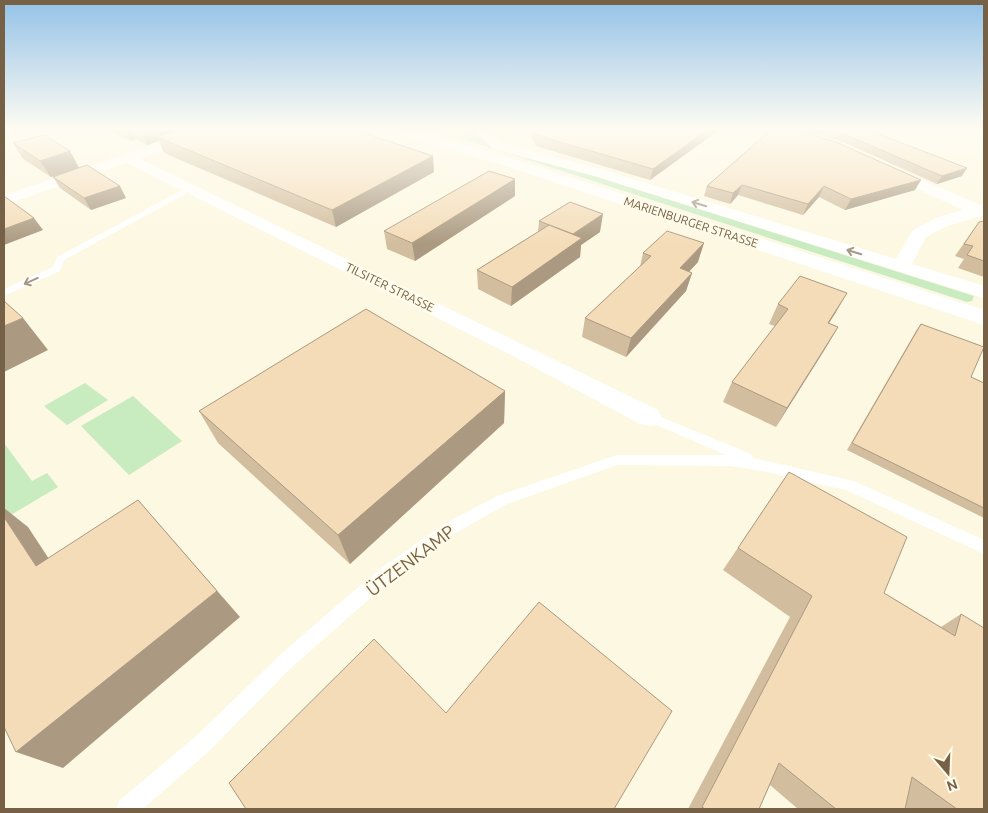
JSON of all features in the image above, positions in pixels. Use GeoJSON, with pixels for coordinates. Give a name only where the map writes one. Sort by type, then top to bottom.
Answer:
{"type":"FeatureCollection","features":[{"type":"Feature","properties":{"kind":"main road","name":"MARIENBURGER STRASSE"},"geometry":{"type":"LineString","coordinates":[[526,168],[984,318]]}},
{"type":"Feature","properties":{"kind":"street"},"geometry":{"type":"LineString","coordinates":[[4,200],[103,168]]}},
{"type":"Feature","properties":{"kind":"street","name":"TILSITER STRASSE"},"geometry":{"type":"LineString","coordinates":[[148,168],[526,353],[649,417]]}},
{"type":"Feature","properties":{"kind":"street","name":"MARIENBURGER STRASSE"},"geometry":{"type":"LineString","coordinates":[[580,168],[984,292]]}},
{"type":"Feature","properties":{"kind":"street"},"geometry":{"type":"LineString","coordinates":[[885,168],[982,210]]}},
{"type":"Feature","properties":{"kind":"street"},"geometry":{"type":"LineString","coordinates":[[900,266],[920,234],[941,222],[982,210]]}},
{"type":"Feature","properties":{"kind":"lane"},"geometry":{"type":"LineString","coordinates":[[4,293],[57,269],[60,259],[191,189]]}},
{"type":"Feature","properties":{"kind":"lane"},"geometry":{"type":"LineString","coordinates":[[649,417],[762,465],[849,485],[984,547]]}},
{"type":"Feature","properties":{"kind":"lane","name":"ÜTZENKAMP"},"geometry":{"type":"LineString","coordinates":[[127,809],[202,744],[285,662],[378,581],[456,525],[502,500],[617,460],[721,460],[762,465]]}},
{"type":"Feature","properties":{"kind":"green space"},"geometry":{"type":"Polygon","coordinates":[[[552,168],[566,168],[595,176],[974,296],[972,301],[967,302],[552,168]]]}},
{"type":"Feature","properties":{"kind":"green space"},"geometry":{"type":"Polygon","coordinates":[[[85,383],[108,400],[67,425],[44,406],[85,383]]]}},
{"type":"Feature","properties":{"kind":"green space"},"geometry":{"type":"Polygon","coordinates":[[[133,396],[182,441],[129,475],[81,426],[133,396]]]}},
{"type":"Feature","properties":{"kind":"green space"},"geometry":{"type":"Polygon","coordinates":[[[4,443],[32,481],[47,473],[58,487],[4,519],[4,443]]]}},
{"type":"Feature","properties":{"kind":"building"},"geometry":{"type":"Polygon","coordinates":[[[79,168],[92,168],[120,186],[84,198],[53,177],[79,168]]]}},
{"type":"Feature","properties":{"kind":"building"},"geometry":{"type":"Polygon","coordinates":[[[231,168],[411,168],[332,210],[231,168]]]}},
{"type":"Feature","properties":{"kind":"building"},"geometry":{"type":"Polygon","coordinates":[[[728,168],[894,168],[921,180],[851,199],[824,186],[808,204],[742,185],[733,193],[707,186],[728,168]]]}},
{"type":"Feature","properties":{"kind":"building"},"geometry":{"type":"Polygon","coordinates":[[[923,168],[967,168],[942,176],[923,168]]]}},
{"type":"Feature","properties":{"kind":"building"},"geometry":{"type":"Polygon","coordinates":[[[489,171],[515,179],[412,243],[384,231],[489,171]]]}},
{"type":"Feature","properties":{"kind":"building"},"geometry":{"type":"Polygon","coordinates":[[[4,196],[34,218],[4,229],[4,196]]]}},
{"type":"Feature","properties":{"kind":"building"},"geometry":{"type":"Polygon","coordinates":[[[570,202],[603,214],[573,234],[539,221],[570,202]]]}},
{"type":"Feature","properties":{"kind":"building"},"geometry":{"type":"Polygon","coordinates":[[[984,221],[984,261],[967,255],[973,246],[964,244],[979,222],[984,221]]]}},
{"type":"Feature","properties":{"kind":"building"},"geometry":{"type":"Polygon","coordinates":[[[549,225],[582,238],[512,287],[477,270],[549,225]]]}},
{"type":"Feature","properties":{"kind":"building"},"geometry":{"type":"Polygon","coordinates":[[[667,231],[704,243],[680,268],[692,273],[631,338],[585,318],[651,256],[643,253],[667,231]]]}},
{"type":"Feature","properties":{"kind":"building"},"geometry":{"type":"Polygon","coordinates":[[[800,276],[847,293],[828,323],[838,327],[787,408],[732,382],[788,309],[778,304],[800,276]]]}},
{"type":"Feature","properties":{"kind":"building"},"geometry":{"type":"Polygon","coordinates":[[[4,301],[23,318],[4,326],[4,301]]]}},
{"type":"Feature","properties":{"kind":"building"},"geometry":{"type":"Polygon","coordinates":[[[366,309],[505,391],[338,535],[199,411],[366,309]]]}},
{"type":"Feature","properties":{"kind":"building"},"geometry":{"type":"Polygon","coordinates":[[[921,324],[984,347],[971,377],[984,383],[984,508],[852,443],[921,324]]]}},
{"type":"Feature","properties":{"kind":"building"},"geometry":{"type":"Polygon","coordinates":[[[789,472],[907,537],[884,593],[955,636],[961,614],[984,628],[984,809],[957,809],[912,777],[905,809],[836,809],[779,763],[759,809],[705,809],[702,807],[812,596],[738,548],[789,472]]]}},
{"type":"Feature","properties":{"kind":"building"},"geometry":{"type":"Polygon","coordinates":[[[138,500],[217,591],[16,752],[4,727],[4,517],[36,566],[138,500]]]}},
{"type":"Feature","properties":{"kind":"building"},"geometry":{"type":"Polygon","coordinates":[[[539,602],[672,711],[614,809],[246,809],[229,783],[374,639],[446,713],[539,602]]]}}]}
